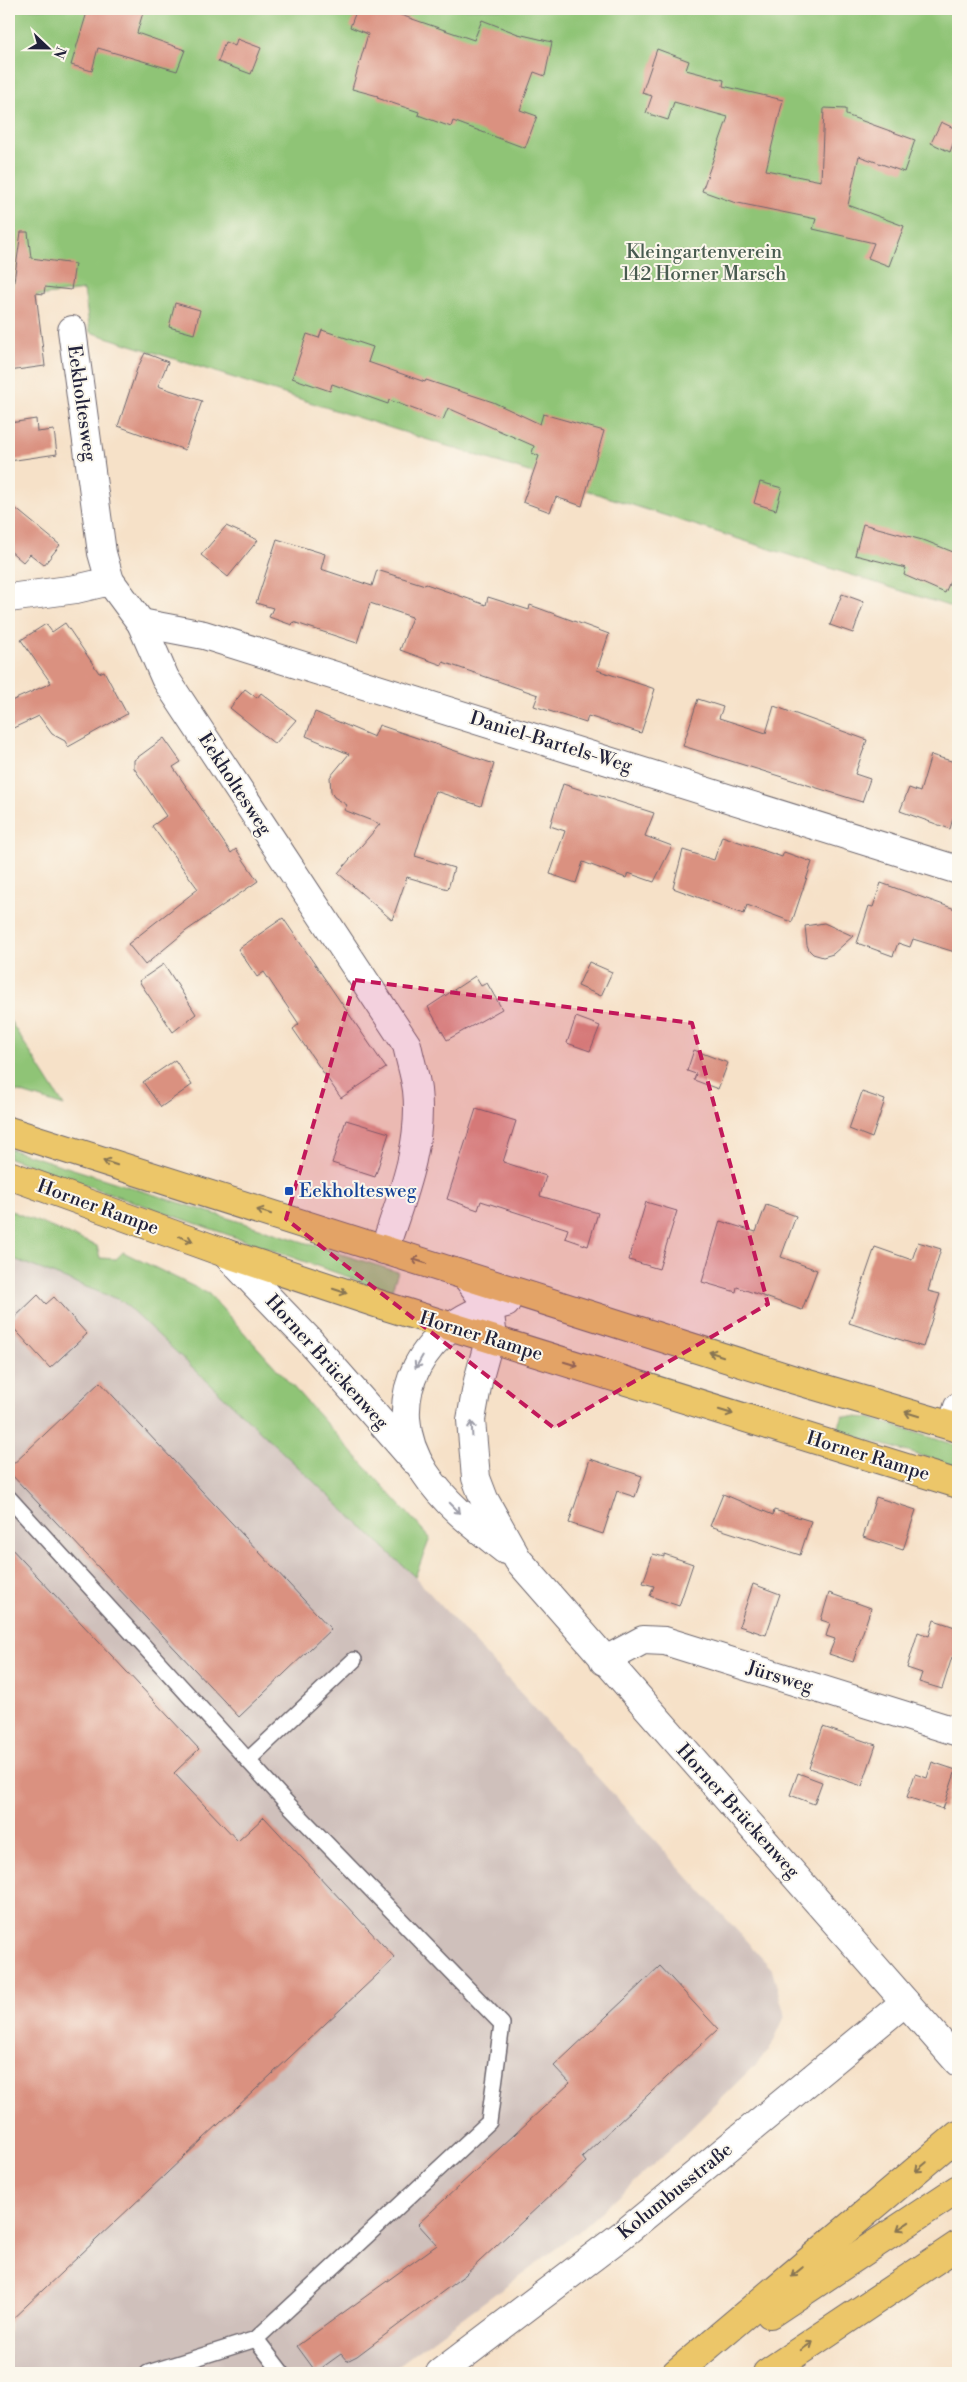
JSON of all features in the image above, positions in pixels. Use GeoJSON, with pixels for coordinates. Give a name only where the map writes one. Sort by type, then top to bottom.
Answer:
{"type":"FeatureCollection","features":[{"type":"Feature","properties":{"kind":"main road"},"geometry":{"type":"LineString","coordinates":[[9,1131],[796,1380],[956,1420]]}},
{"type":"Feature","properties":{"kind":"main road","name":"Horner Rampe"},"geometry":{"type":"LineString","coordinates":[[9,1175],[225,1252],[451,1327],[958,1484]]}},
{"type":"Feature","properties":{"kind":"main road"},"geometry":{"type":"LineString","coordinates":[[676,2373],[958,2136]]}},
{"type":"Feature","properties":{"kind":"main road"},"geometry":{"type":"LineString","coordinates":[[680,2373],[958,2189]]}},
{"type":"Feature","properties":{"kind":"main road"},"geometry":{"type":"LineString","coordinates":[[767,2373],[958,2245]]}},
{"type":"Feature","properties":{"kind":"street","name":"Eekholtesweg"},"geometry":{"type":"LineString","coordinates":[[72,330],[102,553],[110,581],[141,623],[165,678],[406,1045],[417,1089],[418,1128],[411,1169],[384,1250]]}},
{"type":"Feature","properties":{"kind":"street"},"geometry":{"type":"LineString","coordinates":[[9,598],[76,589],[110,581]]}},
{"type":"Feature","properties":{"kind":"street","name":"Daniel-Bartels-Weg"},"geometry":{"type":"LineString","coordinates":[[141,623],[204,635],[958,870]]}},
{"type":"Feature","properties":{"kind":"street","name":"Horner Brückenweg"},"geometry":{"type":"LineString","coordinates":[[225,1252],[309,1340],[426,1473],[455,1509],[518,1560],[604,1661],[856,1943],[958,2062]]}},
{"type":"Feature","properties":{"kind":"street"},"geometry":{"type":"LineString","coordinates":[[466,1276],[489,1307]]}},
{"type":"Feature","properties":{"kind":"street","name":"Horner Brückenweg"},"geometry":{"type":"LineString","coordinates":[[426,1473],[409,1436],[406,1399],[410,1379],[418,1363],[428,1348],[451,1327],[489,1307],[542,1299]]}},
{"type":"Feature","properties":{"kind":"street","name":"Horner Brückenweg"},"geometry":{"type":"LineString","coordinates":[[489,1307],[491,1339],[478,1381],[473,1410],[476,1478],[484,1499],[518,1560]]}},
{"type":"Feature","properties":{"kind":"street","name":"Jürsweg"},"geometry":{"type":"LineString","coordinates":[[604,1661],[643,1640],[665,1641],[958,1732]]}},
{"type":"Feature","properties":{"kind":"street","name":"Kolumbusstraße"},"geometry":{"type":"LineString","coordinates":[[440,2373],[622,2235],[906,2002]]}},
{"type":"Feature","properties":{"kind":"lane"},"geometry":{"type":"LineString","coordinates":[[9,1498],[248,1760],[502,2024],[489,2122],[256,2339],[148,2373]]}},
{"type":"Feature","properties":{"kind":"lane"},"geometry":{"type":"LineString","coordinates":[[248,1760],[354,1660]]}},
{"type":"Feature","properties":{"kind":"lane"},"geometry":{"type":"LineString","coordinates":[[256,2339],[282,2373]]}},
{"type":"Feature","properties":{"kind":"highlighted area"},"geometry":{"type":"Polygon","coordinates":[[[355,980],[692,1023],[768,1304],[554,1428],[286,1219],[355,980]]]}},
{"type":"Feature","properties":{"kind":"shaded area"},"geometry":{"type":"Polygon","coordinates":[[[9,1257],[122,1301],[415,1577],[772,1969],[785,2016],[769,2051],[665,2154],[577,2233],[388,2373],[9,2373],[9,1257]]]}},
{"type":"Feature","properties":{"kind":"green space","name":"Kleingartenverein 142 Horner Marsch"},"geometry":{"type":"Polygon","coordinates":[[[9,9],[958,9],[958,609],[90,332],[84,290],[9,300],[9,9]]]}},
{"type":"Feature","properties":{"kind":"green space"},"geometry":{"type":"Polygon","coordinates":[[[9,1019],[64,1106],[9,1089],[9,1019]]]}},
{"type":"Feature","properties":{"kind":"green space"},"geometry":{"type":"Polygon","coordinates":[[[10,1149],[398,1272],[391,1292],[9,1158],[10,1149]]]}},
{"type":"Feature","properties":{"kind":"green space"},"geometry":{"type":"Polygon","coordinates":[[[9,1210],[97,1246],[100,1258],[116,1259],[123,1252],[209,1294],[430,1538],[415,1577],[122,1301],[9,1257],[9,1210]]]}},
{"type":"Feature","properties":{"kind":"green space"},"geometry":{"type":"Polygon","coordinates":[[[842,1416],[869,1418],[958,1446],[958,1467],[838,1431],[842,1416]]]}},
{"type":"Feature","properties":{"kind":"building"},"geometry":{"type":"Polygon","coordinates":[[[88,9],[144,9],[137,33],[185,50],[177,71],[98,48],[92,71],[71,65],[88,9]]]}},
{"type":"Feature","properties":{"kind":"building"},"geometry":{"type":"Polygon","coordinates":[[[357,9],[383,9],[474,40],[482,20],[518,34],[552,42],[545,76],[534,72],[520,110],[537,116],[525,148],[453,121],[451,127],[418,115],[419,112],[377,98],[378,96],[352,89],[368,34],[350,27],[357,9]]]}},
{"type":"Feature","properties":{"kind":"building"},"geometry":{"type":"Polygon","coordinates":[[[237,39],[261,48],[251,74],[218,62],[225,42],[235,46],[237,39]]]}},
{"type":"Feature","properties":{"kind":"building"},"geometry":{"type":"Polygon","coordinates":[[[657,49],[689,61],[686,70],[724,80],[723,86],[783,100],[766,170],[821,181],[824,108],[846,109],[846,115],[915,140],[904,172],[859,156],[848,205],[904,226],[889,266],[868,258],[874,243],[813,229],[816,219],[733,202],[702,191],[728,117],[674,102],[668,120],[646,113],[652,96],[642,93],[657,49]]]}},
{"type":"Feature","properties":{"kind":"building"},"geometry":{"type":"Polygon","coordinates":[[[941,122],[958,130],[950,152],[931,143],[941,122]]]}},
{"type":"Feature","properties":{"kind":"building"},"geometry":{"type":"Polygon","coordinates":[[[21,232],[28,232],[31,258],[75,264],[71,290],[45,287],[44,294],[36,293],[45,366],[9,371],[9,316],[21,232]]]}},
{"type":"Feature","properties":{"kind":"building"},"geometry":{"type":"Polygon","coordinates":[[[175,303],[200,310],[194,334],[169,327],[175,303]]]}},
{"type":"Feature","properties":{"kind":"building"},"geometry":{"type":"Polygon","coordinates":[[[322,330],[373,347],[368,362],[425,382],[426,380],[493,402],[540,424],[543,414],[604,431],[582,506],[556,497],[550,512],[523,502],[539,456],[532,453],[534,446],[448,408],[443,420],[389,400],[388,404],[332,384],[330,391],[292,378],[307,334],[319,338],[322,330]]]}},
{"type":"Feature","properties":{"kind":"building"},"geometry":{"type":"Polygon","coordinates":[[[145,353],[168,362],[158,386],[202,401],[185,450],[118,426],[137,369],[145,353]]]}},
{"type":"Feature","properties":{"kind":"building"},"geometry":{"type":"Polygon","coordinates":[[[36,419],[37,432],[54,430],[57,454],[9,461],[10,423],[36,419]]]}},
{"type":"Feature","properties":{"kind":"building"},"geometry":{"type":"Polygon","coordinates":[[[760,482],[782,488],[776,510],[754,503],[760,482]]]}},
{"type":"Feature","properties":{"kind":"building"},"geometry":{"type":"Polygon","coordinates":[[[9,503],[60,545],[44,565],[30,554],[23,562],[9,550],[9,503]]]}},
{"type":"Feature","properties":{"kind":"building"},"geometry":{"type":"Polygon","coordinates":[[[863,524],[926,541],[958,554],[958,563],[945,593],[904,575],[906,568],[855,555],[863,524]]]}},
{"type":"Feature","properties":{"kind":"building"},"geometry":{"type":"Polygon","coordinates":[[[226,526],[258,540],[228,577],[201,555],[226,526]]]}},
{"type":"Feature","properties":{"kind":"building"},"geometry":{"type":"Polygon","coordinates":[[[277,539],[325,554],[321,569],[372,586],[377,570],[426,584],[486,605],[488,597],[529,610],[530,605],[609,634],[597,670],[655,689],[641,733],[588,716],[586,723],[534,706],[538,695],[443,662],[442,665],[400,650],[412,617],[370,603],[357,643],[293,622],[292,625],[269,617],[273,608],[256,603],[277,539]]]}},
{"type":"Feature","properties":{"kind":"building"},"geometry":{"type":"Polygon","coordinates":[[[842,594],[864,602],[853,633],[830,625],[842,594]]]}},
{"type":"Feature","properties":{"kind":"building"},"geometry":{"type":"Polygon","coordinates":[[[65,623],[99,673],[104,671],[127,714],[68,747],[65,741],[52,734],[39,716],[9,730],[9,702],[51,683],[21,640],[46,624],[52,632],[65,623]]]}},
{"type":"Feature","properties":{"kind":"building"},"geometry":{"type":"Polygon","coordinates":[[[245,689],[257,698],[261,693],[296,720],[275,744],[230,708],[245,689]]]}},
{"type":"Feature","properties":{"kind":"building"},"geometry":{"type":"Polygon","coordinates":[[[698,699],[723,707],[719,718],[766,733],[774,706],[867,740],[855,774],[870,779],[862,802],[683,746],[698,699]]]}},
{"type":"Feature","properties":{"kind":"building"},"geometry":{"type":"Polygon","coordinates":[[[315,712],[374,737],[379,725],[494,764],[481,806],[435,791],[415,856],[454,868],[448,889],[407,877],[392,920],[338,873],[380,824],[344,810],[347,805],[334,797],[331,792],[330,777],[349,754],[306,736],[315,712]]]}},
{"type":"Feature","properties":{"kind":"building"},"geometry":{"type":"Polygon","coordinates":[[[164,738],[181,762],[173,767],[231,853],[236,849],[258,881],[186,931],[145,965],[128,944],[198,889],[152,826],[166,816],[134,768],[134,760],[164,738]]]}},
{"type":"Feature","properties":{"kind":"building"},"geometry":{"type":"Polygon","coordinates":[[[931,755],[958,763],[958,800],[950,829],[900,811],[909,788],[920,792],[931,755]]]}},
{"type":"Feature","properties":{"kind":"building"},"geometry":{"type":"Polygon","coordinates":[[[563,784],[654,813],[645,836],[672,846],[654,882],[628,873],[626,878],[583,862],[576,883],[550,874],[565,831],[550,826],[563,784]]]}},
{"type":"Feature","properties":{"kind":"building"},"geometry":{"type":"Polygon","coordinates":[[[722,836],[782,857],[784,852],[812,862],[792,922],[747,905],[744,914],[673,888],[683,850],[714,860],[722,836]]]}},
{"type":"Feature","properties":{"kind":"building"},"geometry":{"type":"Polygon","coordinates":[[[881,883],[958,910],[958,953],[913,939],[910,947],[898,943],[893,956],[857,943],[869,906],[873,907],[881,883]]]}},
{"type":"Feature","properties":{"kind":"building"},"geometry":{"type":"Polygon","coordinates":[[[283,918],[386,1068],[341,1098],[293,1029],[299,1024],[264,972],[257,977],[238,949],[283,918]]]}},
{"type":"Feature","properties":{"kind":"building"},"geometry":{"type":"Polygon","coordinates":[[[824,923],[853,936],[833,954],[823,957],[813,954],[809,950],[805,926],[824,923]]]}},
{"type":"Feature","properties":{"kind":"building"},"geometry":{"type":"Polygon","coordinates":[[[589,962],[612,972],[601,996],[578,986],[589,962]]]}},
{"type":"Feature","properties":{"kind":"building"},"geometry":{"type":"Polygon","coordinates":[[[164,964],[196,1014],[173,1032],[139,981],[164,964]]]}},
{"type":"Feature","properties":{"kind":"building"},"geometry":{"type":"Polygon","coordinates":[[[475,976],[481,986],[487,983],[502,1009],[447,1040],[428,1007],[475,976]]]}},
{"type":"Feature","properties":{"kind":"building"},"geometry":{"type":"Polygon","coordinates":[[[576,1017],[600,1026],[590,1051],[567,1043],[576,1017]]]}},
{"type":"Feature","properties":{"kind":"building"},"geometry":{"type":"Polygon","coordinates":[[[694,1050],[728,1063],[718,1089],[694,1080],[696,1074],[687,1071],[694,1050]]]}},
{"type":"Feature","properties":{"kind":"building"},"geometry":{"type":"Polygon","coordinates":[[[175,1060],[192,1085],[161,1107],[143,1082],[175,1060]]]}},
{"type":"Feature","properties":{"kind":"building"},"geometry":{"type":"Polygon","coordinates":[[[862,1092],[885,1100],[872,1138],[849,1129],[862,1092]]]}},
{"type":"Feature","properties":{"kind":"building"},"geometry":{"type":"Polygon","coordinates":[[[476,1109],[516,1121],[503,1162],[546,1176],[540,1196],[598,1213],[588,1246],[565,1238],[568,1229],[481,1201],[478,1210],[447,1199],[476,1109]]]}},
{"type":"Feature","properties":{"kind":"building"},"geometry":{"type":"Polygon","coordinates":[[[346,1120],[389,1133],[375,1177],[332,1163],[346,1120]]]}},
{"type":"Feature","properties":{"kind":"building"},"geometry":{"type":"Polygon","coordinates":[[[646,1202],[677,1211],[659,1269],[629,1260],[646,1202]]]}},
{"type":"Feature","properties":{"kind":"building"},"geometry":{"type":"Polygon","coordinates":[[[766,1205],[796,1216],[781,1257],[817,1270],[802,1310],[737,1287],[736,1292],[702,1282],[720,1221],[756,1232],[766,1205]]]}},
{"type":"Feature","properties":{"kind":"building"},"geometry":{"type":"Polygon","coordinates":[[[918,1242],[941,1249],[928,1291],[940,1294],[923,1347],[849,1323],[875,1247],[912,1260],[918,1242]]]}},
{"type":"Feature","properties":{"kind":"building"},"geometry":{"type":"Polygon","coordinates":[[[38,1295],[46,1304],[54,1297],[87,1334],[50,1368],[9,1323],[38,1295]]]}},
{"type":"Feature","properties":{"kind":"building"},"geometry":{"type":"Polygon","coordinates":[[[100,1382],[331,1629],[239,1717],[9,1472],[9,1468],[100,1382]]]}},
{"type":"Feature","properties":{"kind":"building"},"geometry":{"type":"Polygon","coordinates":[[[590,1459],[642,1476],[635,1497],[617,1491],[603,1534],[569,1523],[590,1459]]]}},
{"type":"Feature","properties":{"kind":"building"},"geometry":{"type":"Polygon","coordinates":[[[723,1494],[773,1515],[774,1510],[811,1521],[800,1555],[710,1526],[723,1494]]]}},
{"type":"Feature","properties":{"kind":"building"},"geometry":{"type":"Polygon","coordinates":[[[876,1497],[916,1510],[903,1550],[863,1537],[876,1497]]]}},
{"type":"Feature","properties":{"kind":"building"},"geometry":{"type":"Polygon","coordinates":[[[9,1546],[199,1749],[174,1773],[238,1841],[264,1817],[395,1958],[9,2322],[9,1546]]]}},
{"type":"Feature","properties":{"kind":"building"},"geometry":{"type":"Polygon","coordinates":[[[653,1554],[664,1557],[664,1554],[693,1564],[679,1606],[650,1596],[654,1586],[643,1583],[653,1554]]]}},
{"type":"Feature","properties":{"kind":"building"},"geometry":{"type":"Polygon","coordinates":[[[753,1584],[780,1594],[766,1635],[739,1626],[753,1584]]]}},
{"type":"Feature","properties":{"kind":"building"},"geometry":{"type":"Polygon","coordinates":[[[829,1593],[871,1608],[853,1662],[829,1654],[835,1639],[826,1636],[830,1623],[821,1620],[829,1593]]]}},
{"type":"Feature","properties":{"kind":"building"},"geometry":{"type":"Polygon","coordinates":[[[934,1620],[958,1628],[958,1659],[952,1657],[942,1689],[919,1682],[922,1673],[907,1668],[918,1632],[929,1636],[934,1620]]]}},
{"type":"Feature","properties":{"kind":"building"},"geometry":{"type":"Polygon","coordinates":[[[823,1727],[876,1745],[862,1786],[809,1768],[823,1727]]]}},
{"type":"Feature","properties":{"kind":"building"},"geometry":{"type":"Polygon","coordinates":[[[932,1762],[956,1770],[943,1809],[907,1797],[915,1774],[927,1778],[932,1762]]]}},
{"type":"Feature","properties":{"kind":"building"},"geometry":{"type":"Polygon","coordinates":[[[798,1773],[822,1782],[814,1804],[790,1795],[798,1773]]]}},
{"type":"Feature","properties":{"kind":"building"},"geometry":{"type":"Polygon","coordinates":[[[660,1966],[718,2029],[582,2157],[586,2162],[465,2275],[357,2356],[347,2361],[341,2354],[316,2372],[297,2346],[437,2245],[418,2224],[570,2083],[554,2066],[660,1966]]]}},
{"type":"Feature","properties":{"kind":"place","name":"Eekholtesweg"},"geometry":{"type":"Point","coordinates":[289,1191]}}]}
